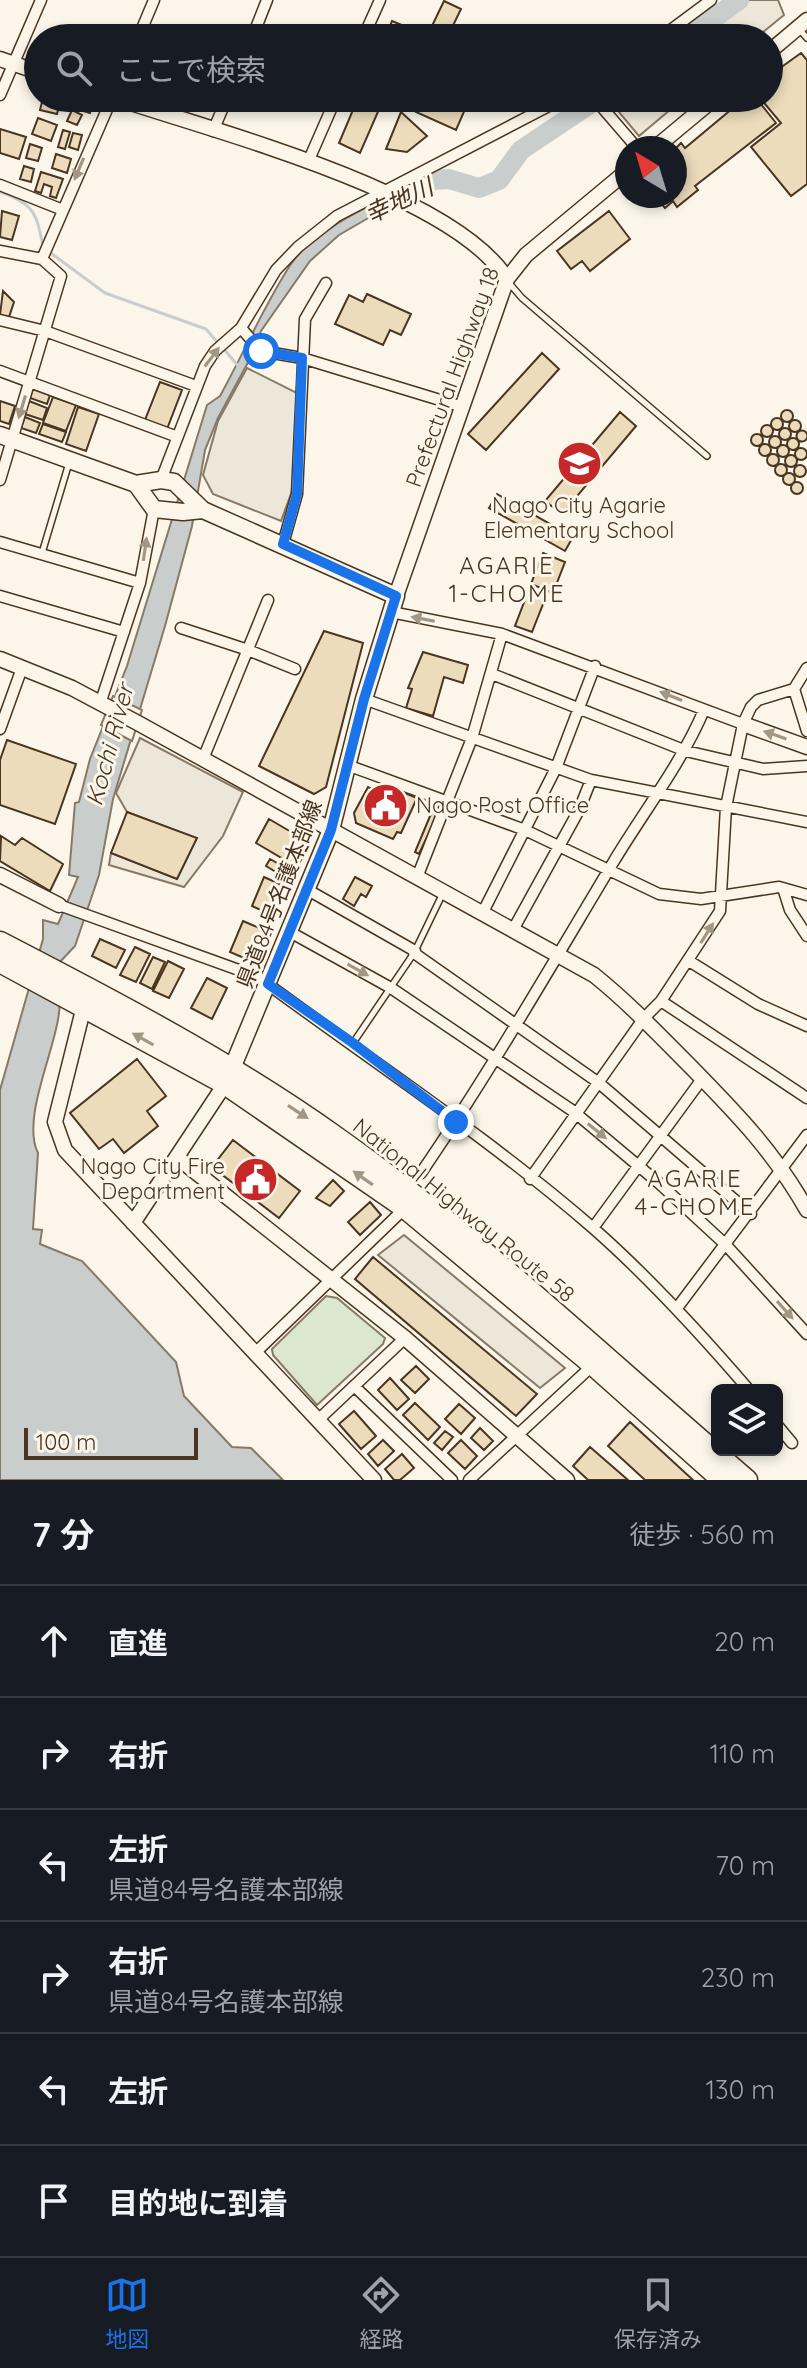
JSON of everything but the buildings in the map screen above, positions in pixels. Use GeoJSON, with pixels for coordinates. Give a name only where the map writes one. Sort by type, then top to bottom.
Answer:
{"type":"FeatureCollection","features":[{"type":"Feature","properties":{"kind":"highway","name":"National Highway Route 58"},"geometry":{"type":"LineString","coordinates":[[0,942],[30,968],[338,1138],[488,1255],[747,1480]]}},
{"type":"Feature","properties":{"kind":"highway","name":"National Highway Route 58"},"geometry":{"type":"LineString","coordinates":[[0,962],[30,968]]}},
{"type":"Feature","properties":{"kind":"highway","name":"National Highway Route 58"},"geometry":{"type":"LineString","coordinates":[[66,986],[84,1006],[228,1077],[405,1208],[593,1365],[722,1480]]}},
{"type":"Feature","properties":{"kind":"main road"},"geometry":{"type":"LineString","coordinates":[[6,437],[136,484],[161,480],[178,485],[203,510],[283,544],[393,604]]}},
{"type":"Feature","properties":{"kind":"main road"},"geometry":{"type":"LineString","coordinates":[[136,484],[154,509],[183,512],[203,510]]}},
{"type":"Feature","properties":{"kind":"main road","name":"県道84号名護本部線"},"geometry":{"type":"LineString","coordinates":[[228,1077],[331,830],[364,699],[393,604]]}},
{"type":"Feature","properties":{"kind":"street"},"geometry":{"type":"LineString","coordinates":[[28,24],[41,0]]}},
{"type":"Feature","properties":{"kind":"street"},"geometry":{"type":"LineString","coordinates":[[144,24],[154,0]]}},
{"type":"Feature","properties":{"kind":"street"},"geometry":{"type":"LineString","coordinates":[[258,24],[267,0]]}},
{"type":"Feature","properties":{"kind":"street"},"geometry":{"type":"LineString","coordinates":[[679,24],[711,0]]}},
{"type":"Feature","properties":{"kind":"street"},"geometry":{"type":"LineString","coordinates":[[368,24],[377,1]]}},
{"type":"Feature","properties":{"kind":"street"},"geometry":{"type":"LineString","coordinates":[[783,43],[804,29]]}},
{"type":"Feature","properties":{"kind":"street"},"geometry":{"type":"LineString","coordinates":[[0,95],[7,61],[24,30]]}},
{"type":"Feature","properties":{"kind":"street"},"geometry":{"type":"LineString","coordinates":[[42,259],[108,112]]}},
{"type":"Feature","properties":{"kind":"street"},"geometry":{"type":"LineString","coordinates":[[156,112],[308,162],[395,196],[490,254],[507,279]]}},
{"type":"Feature","properties":{"kind":"street"},"geometry":{"type":"LineString","coordinates":[[213,131],[221,112]]}},
{"type":"Feature","properties":{"kind":"street"},"geometry":{"type":"LineString","coordinates":[[308,162],[330,112]]}},
{"type":"Feature","properties":{"kind":"street"},"geometry":{"type":"LineString","coordinates":[[161,480],[175,436],[215,351],[243,332],[276,270],[298,247],[337,216],[395,196],[540,112]]}},
{"type":"Feature","properties":{"kind":"street"},"geometry":{"type":"LineString","coordinates":[[606,112],[627,136]]}},
{"type":"Feature","properties":{"kind":"street"},"geometry":{"type":"LineString","coordinates":[[669,136],[698,112]]}},
{"type":"Feature","properties":{"kind":"street","name":"Prefectural Highway 18"},"geometry":{"type":"LineString","coordinates":[[393,604],[507,279],[526,255],[615,181]]}},
{"type":"Feature","properties":{"kind":"street"},"geometry":{"type":"LineString","coordinates":[[0,185],[63,210]]}},
{"type":"Feature","properties":{"kind":"street"},"geometry":{"type":"LineString","coordinates":[[0,251],[42,259],[61,276],[30,381],[6,437],[0,480]]}},
{"type":"Feature","properties":{"kind":"street"},"geometry":{"type":"LineString","coordinates":[[283,544],[297,494],[305,319],[326,283]]}},
{"type":"Feature","properties":{"kind":"street"},"geometry":{"type":"LineString","coordinates":[[0,320],[45,331],[196,386]]}},
{"type":"Feature","properties":{"kind":"street"},"geometry":{"type":"LineString","coordinates":[[243,332],[261,351],[302,358],[463,407]]}},
{"type":"Feature","properties":{"kind":"street"},"geometry":{"type":"LineString","coordinates":[[0,371],[175,436]]}},
{"type":"Feature","properties":{"kind":"street"},"geometry":{"type":"LineString","coordinates":[[102,706],[140,583],[154,509]]}},
{"type":"Feature","properties":{"kind":"street"},"geometry":{"type":"LineString","coordinates":[[0,542],[140,583]]}},
{"type":"Feature","properties":{"kind":"street"},"geometry":{"type":"LineString","coordinates":[[0,596],[124,632]]}},
{"type":"Feature","properties":{"kind":"street"},"geometry":{"type":"LineString","coordinates":[[203,759],[268,600]]}},
{"type":"Feature","properties":{"kind":"street"},"geometry":{"type":"LineString","coordinates":[[393,604],[502,634],[595,666],[807,747]]}},
{"type":"Feature","properties":{"kind":"street"},"geometry":{"type":"LineString","coordinates":[[181,628],[295,669]]}},
{"type":"Feature","properties":{"kind":"street"},"geometry":{"type":"LineString","coordinates":[[418,875],[472,738],[502,634]]}},
{"type":"Feature","properties":{"kind":"street"},"geometry":{"type":"LineString","coordinates":[[0,659],[136,722],[514,928],[594,975],[644,1018],[754,1130],[784,1170],[807,1210]]}},
{"type":"Feature","properties":{"kind":"street"},"geometry":{"type":"LineString","coordinates":[[483,912],[556,768],[595,666]]}},
{"type":"Feature","properties":{"kind":"street"},"geometry":{"type":"LineString","coordinates":[[0,729],[22,668]]}},
{"type":"Feature","properties":{"kind":"street"},"geometry":{"type":"LineString","coordinates":[[530,1179],[644,1018],[661,1001],[720,911],[726,807],[743,724],[758,700],[794,689],[807,668]]}},
{"type":"Feature","properties":{"kind":"street"},"geometry":{"type":"LineString","coordinates":[[492,674],[580,706],[686,751],[735,765],[763,769],[807,766]]}},
{"type":"Feature","properties":{"kind":"street"},"geometry":{"type":"LineString","coordinates":[[794,689],[807,731]]}},
{"type":"Feature","properties":{"kind":"street"},"geometry":{"type":"LineString","coordinates":[[364,699],[591,780],[656,790],[807,822]]}},
{"type":"Feature","properties":{"kind":"street"},"geometry":{"type":"LineString","coordinates":[[421,1173],[516,1026],[656,790],[686,751],[704,710]]}},
{"type":"Feature","properties":{"kind":"street"},"geometry":{"type":"LineString","coordinates":[[347,765],[525,830],[659,894],[701,899],[783,888],[807,895]]}},
{"type":"Feature","properties":{"kind":"street"},"geometry":{"type":"LineString","coordinates":[[514,928],[591,780]]}},
{"type":"Feature","properties":{"kind":"street"},"geometry":{"type":"LineString","coordinates":[[0,875],[59,905],[258,977],[353,1043],[593,1228],[677,1308],[744,1384]]}},
{"type":"Feature","properties":{"kind":"street"},"geometry":{"type":"LineString","coordinates":[[783,888],[790,910],[807,936]]}},
{"type":"Feature","properties":{"kind":"street"},"geometry":{"type":"LineString","coordinates":[[308,890],[414,952],[599,1083],[751,1214]]}},
{"type":"Feature","properties":{"kind":"street"},"geometry":{"type":"LineString","coordinates":[[290,932],[391,988],[576,1114],[726,1245],[807,1334]]}},
{"type":"Feature","properties":{"kind":"street"},"geometry":{"type":"LineString","coordinates":[[689,961],[758,1004],[807,1026]]}},
{"type":"Feature","properties":{"kind":"street"},"geometry":{"type":"LineString","coordinates":[[661,1001],[807,1098]]}},
{"type":"Feature","properties":{"kind":"street"},"geometry":{"type":"LineString","coordinates":[[84,1006],[57,1112],[57,1131],[65,1150],[374,1480]]}},
{"type":"Feature","properties":{"kind":"street"},"geometry":{"type":"LineString","coordinates":[[133,1223],[228,1077]]}},
{"type":"Feature","properties":{"kind":"street"},"geometry":{"type":"LineString","coordinates":[[593,1228],[702,1079]]}},
{"type":"Feature","properties":{"kind":"street"},"geometry":{"type":"LineString","coordinates":[[677,1308],[751,1214],[807,1135]]}},
{"type":"Feature","properties":{"kind":"street"},"geometry":{"type":"LineString","coordinates":[[178,1158],[405,1338],[567,1480]]}},
{"type":"Feature","properties":{"kind":"street"},"geometry":{"type":"LineString","coordinates":[[255,1353],[405,1208]]}},
{"type":"Feature","properties":{"kind":"street"},"geometry":{"type":"LineString","coordinates":[[317,1421],[405,1338]]}},
{"type":"Feature","properties":{"kind":"street"},"geometry":{"type":"LineString","coordinates":[[469,1480],[593,1365]]}},
{"type":"Feature","properties":{"kind":"street"},"geometry":{"type":"LineString","coordinates":[[354,1386],[452,1480]]}},
{"type":"Feature","properties":{"kind":"street"},"geometry":{"type":"LineString","coordinates":[[783,1432],[792,1443]]}},
{"type":"Feature","properties":{"kind":"lane"},"geometry":{"type":"LineString","coordinates":[[507,279],[522,298],[707,456]]}},
{"type":"Feature","properties":{"kind":"lane"},"geometry":{"type":"LineString","coordinates":[[41,554],[70,460]]}},
{"type":"Feature","properties":{"kind":"lane"},"geometry":{"type":"LineString","coordinates":[[353,1043],[414,952],[444,891]]}},
{"type":"Feature","properties":{"kind":"green space"},"geometry":{"type":"Polygon","coordinates":[[[326,1296],[337,1298],[385,1338],[383,1344],[317,1405],[273,1355],[272,1349],[326,1296]]]}},
{"type":"Feature","properties":{"kind":"shaded area"},"geometry":{"type":"Polygon","coordinates":[[[746,0],[778,0],[784,15],[773,24],[716,24],[746,0]]]}},
{"type":"Feature","properties":{"kind":"shaded area"},"geometry":{"type":"Polygon","coordinates":[[[619,112],[667,112],[639,136],[619,112]]]}},
{"type":"Feature","properties":{"kind":"shaded area"},"geometry":{"type":"Polygon","coordinates":[[[247,368],[297,393],[292,491],[281,521],[213,494],[203,475],[218,421],[247,368]]]}},
{"type":"Feature","properties":{"kind":"shaded area"},"geometry":{"type":"Polygon","coordinates":[[[140,738],[243,792],[223,836],[184,887],[109,865],[111,853],[177,879],[196,839],[127,812],[116,793],[140,738]]]}},
{"type":"Feature","properties":{"kind":"shaded area"},"geometry":{"type":"Polygon","coordinates":[[[404,1235],[565,1368],[540,1388],[378,1255],[404,1235]]]}},
{"type":"Feature","properties":{"kind":"water","name":"Kochi River"},"geometry":{"type":"Polygon","coordinates":[[[434,180],[339,235],[310,261],[261,331],[252,355],[218,418],[205,450],[192,526],[165,626],[113,799],[99,875],[75,946],[59,963],[59,1013],[36,1104],[34,1139],[38,1153],[33,1229],[42,1230],[40,1244],[82,1261],[176,1362],[184,1396],[232,1447],[251,1448],[283,1480],[0,1480],[0,1090],[43,939],[43,920],[58,924],[78,877],[69,875],[75,803],[79,802],[90,759],[127,666],[207,405],[220,396],[272,296],[303,250],[336,224],[356,213],[397,193],[434,180]]]}},
{"type":"Feature","properties":{"kind":"pier"},"geometry":{"type":"Polygon","coordinates":[[[113,696],[142,710],[132,741],[101,725],[113,696]]]}},
{"type":"Feature","properties":{"kind":"waterway","name":"幸地川"},"geometry":{"type":"LineString","coordinates":[[706,24],[739,0]]}},
{"type":"Feature","properties":{"kind":"waterway","name":"幸地川"},"geometry":{"type":"LineString","coordinates":[[412,192],[434,180],[449,179],[479,188],[499,180],[521,150],[578,112]]}},
{"type":"Feature","properties":{"kind":"waterway"},"geometry":{"type":"LineString","coordinates":[[0,192],[27,205],[32,211],[43,246]]}},
{"type":"Feature","properties":{"kind":"waterway"},"geometry":{"type":"LineString","coordinates":[[48,251],[105,293],[206,329],[218,343]]}},
{"type":"Feature","properties":{"kind":"waterway"},"geometry":{"type":"LineString","coordinates":[[223,348],[239,367]]}},
{"type":"Feature","properties":{"kind":"place","name":"Nago City Agarie Elementary School"},"geometry":{"type":"Point","coordinates":[579,464]}},
{"type":"Feature","properties":{"kind":"place","name":"Nago Post Office"},"geometry":{"type":"Point","coordinates":[385,805]}},
{"type":"Feature","properties":{"kind":"place","name":"Nago City Fire Department"},"geometry":{"type":"Point","coordinates":[256,1179]}},
{"type":"Feature","properties":{"kind":"district","name":"AGARIE 1-CHOME"},"geometry":{"type":"Point","coordinates":[507,580]}},
{"type":"Feature","properties":{"kind":"district","name":"AGARIE 4-CHOME"},"geometry":{"type":"Point","coordinates":[695,1193]}},
{"type":"Feature","properties":{"kind":"route"},"geometry":{"type":"LineString","coordinates":[[261,351],[302,358],[297,494],[283,544],[396,596],[364,699],[331,830],[268,984],[353,1043],[456,1122]]}}]}
